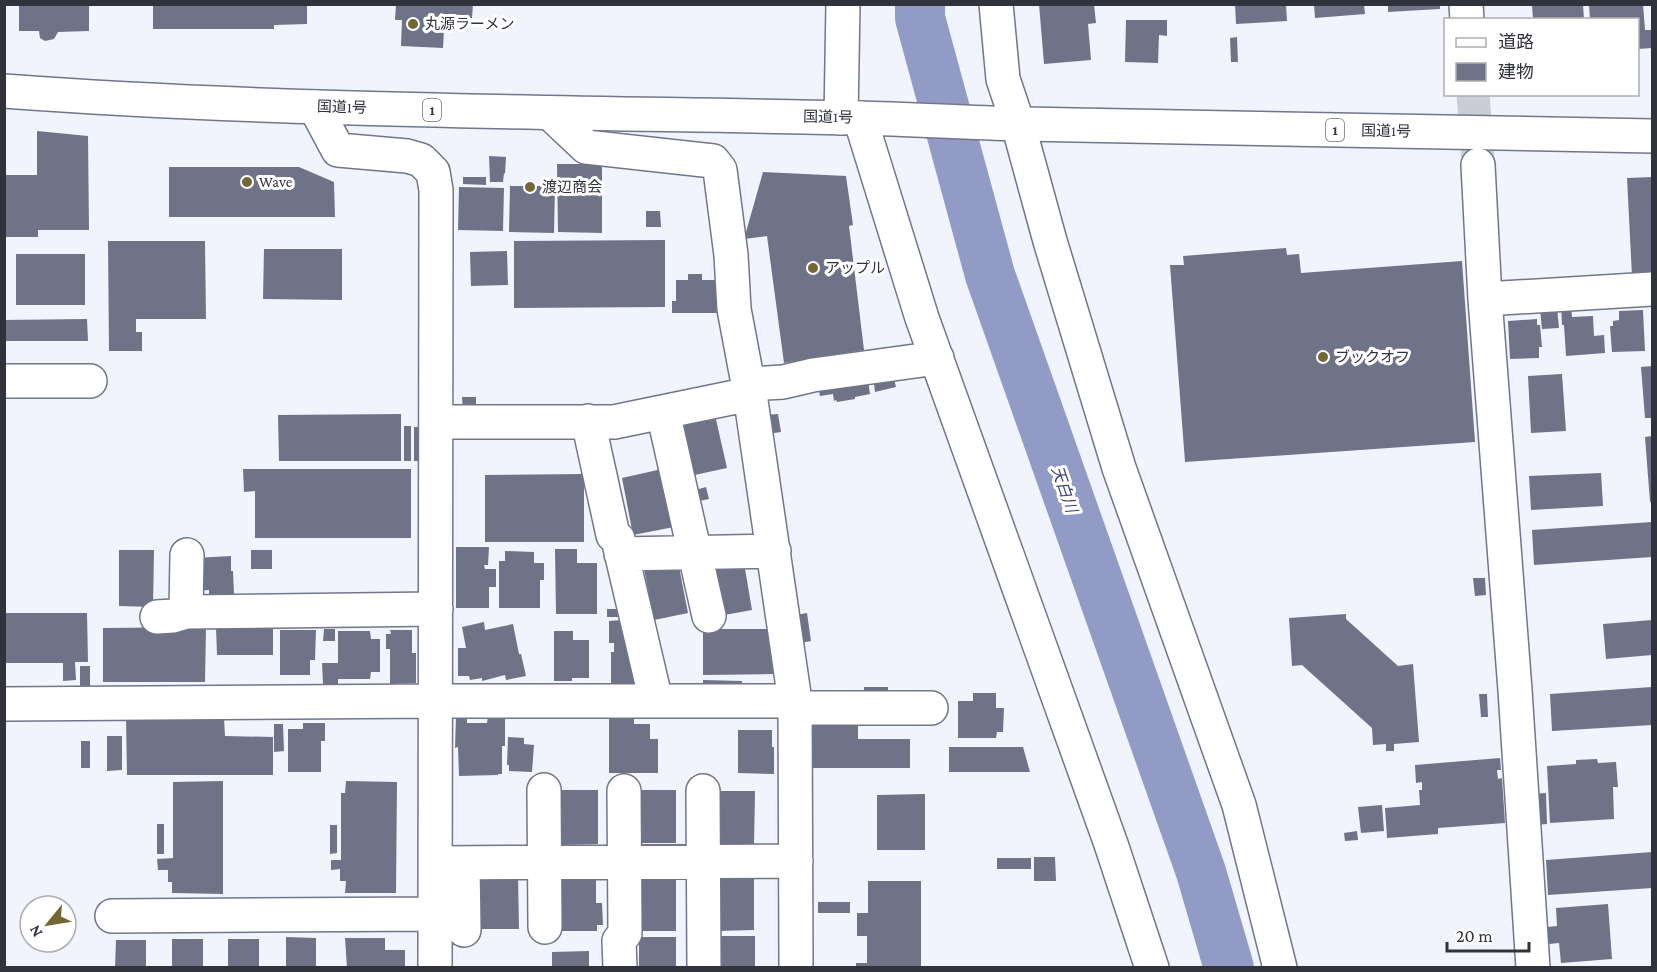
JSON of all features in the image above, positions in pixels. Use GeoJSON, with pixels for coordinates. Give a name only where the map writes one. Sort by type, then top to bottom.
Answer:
{"type":"FeatureCollection","features":[{"type":"Feature","properties":{"kind":"main road"},"geometry":{"type":"LineString","coordinates":[[843,4],[850,118],[1107,833],[1152,968]]}},
{"type":"Feature","properties":{"kind":"main road"},"geometry":{"type":"LineString","coordinates":[[996,4],[1003,79],[1018,124],[1050,241],[1119,468],[1239,805],[1280,968]]}},
{"type":"Feature","properties":{"kind":"main road","name":"国道1号"},"geometry":{"type":"LineString","coordinates":[[4,91],[98,98],[315,107],[1653,136]]}},
{"type":"Feature","properties":{"kind":"main road"},"geometry":{"type":"LineString","coordinates":[[315,107],[338,150],[407,156],[421,160],[433,172],[436,190],[435,701],[449,863],[464,930]]}},
{"type":"Feature","properties":{"kind":"main road"},"geometry":{"type":"LineString","coordinates":[[550,113],[586,147],[713,161],[720,170],[731,255],[734,309],[774,551],[795,705],[796,968]]}},
{"type":"Feature","properties":{"kind":"main road"},"geometry":{"type":"LineString","coordinates":[[1478,165],[1485,299],[1515,690],[1533,968]]}},
{"type":"Feature","properties":{"kind":"main road"},"geometry":{"type":"LineString","coordinates":[[1485,299],[1653,289]]}},
{"type":"Feature","properties":{"kind":"main road"},"geometry":{"type":"LineString","coordinates":[[436,422],[614,422],[813,375],[937,358]]}},
{"type":"Feature","properties":{"kind":"main road"},"geometry":{"type":"LineString","coordinates":[[4,381],[90,381]]}},
{"type":"Feature","properties":{"kind":"main road"},"geometry":{"type":"LineString","coordinates":[[663,412],[709,616]]}},
{"type":"Feature","properties":{"kind":"main road"},"geometry":{"type":"LineString","coordinates":[[588,421],[613,535],[618,538],[656,701]]}},
{"type":"Feature","properties":{"kind":"main road"},"geometry":{"type":"LineString","coordinates":[[621,554],[774,551]]}},
{"type":"Feature","properties":{"kind":"main road"},"geometry":{"type":"LineString","coordinates":[[187,555],[172,614],[436,609]]}},
{"type":"Feature","properties":{"kind":"main road"},"geometry":{"type":"LineString","coordinates":[[4,704],[656,701],[931,708]]}},
{"type":"Feature","properties":{"kind":"main road"},"geometry":{"type":"LineString","coordinates":[[544,790],[544,927]]}},
{"type":"Feature","properties":{"kind":"main road"},"geometry":{"type":"LineString","coordinates":[[620,968],[619,941],[625,933],[624,791]]}},
{"type":"Feature","properties":{"kind":"main road"},"geometry":{"type":"LineString","coordinates":[[703,791],[704,968]]}},
{"type":"Feature","properties":{"kind":"main road"},"geometry":{"type":"LineString","coordinates":[[449,863],[796,861]]}},
{"type":"Feature","properties":{"kind":"main road"},"geometry":{"type":"LineString","coordinates":[[435,968],[436,914],[449,863]]}},
{"type":"Feature","properties":{"kind":"main road"},"geometry":{"type":"LineString","coordinates":[[112,916],[436,914]]}},
{"type":"Feature","properties":{"kind":"building"},"geometry":{"type":"Polygon","coordinates":[[[19,4],[89,4],[89,31],[58,32],[54,39],[45,41],[40,38],[39,31],[19,31],[19,4]]]}},
{"type":"Feature","properties":{"kind":"building"},"geometry":{"type":"Polygon","coordinates":[[[153,4],[307,4],[307,24],[274,25],[274,29],[153,29],[153,4]]]}},
{"type":"Feature","properties":{"kind":"building"},"geometry":{"type":"Polygon","coordinates":[[[396,4],[473,4],[472,18],[452,17],[451,31],[444,30],[443,48],[401,46],[402,20],[395,20],[396,4]]]}},
{"type":"Feature","properties":{"kind":"building"},"geometry":{"type":"Polygon","coordinates":[[[1039,4],[1094,4],[1096,23],[1088,24],[1091,60],[1044,64],[1039,4]]]}},
{"type":"Feature","properties":{"kind":"building"},"geometry":{"type":"Polygon","coordinates":[[[1235,4],[1286,4],[1287,21],[1236,24],[1235,4]]]}},
{"type":"Feature","properties":{"kind":"building"},"geometry":{"type":"Polygon","coordinates":[[[1314,4],[1364,4],[1365,14],[1315,18],[1314,4]]]}},
{"type":"Feature","properties":{"kind":"building"},"geometry":{"type":"Polygon","coordinates":[[[1388,4],[1440,4],[1440,9],[1388,12],[1388,4]]]}},
{"type":"Feature","properties":{"kind":"building"},"geometry":{"type":"Polygon","coordinates":[[[1532,4],[1583,4],[1584,18],[1533,18],[1532,4]]]}},
{"type":"Feature","properties":{"kind":"building"},"geometry":{"type":"Polygon","coordinates":[[[1589,4],[1643,4],[1645,30],[1652,30],[1652,48],[1639,49],[1639,18],[1590,18],[1589,4]]]}},
{"type":"Feature","properties":{"kind":"building"},"geometry":{"type":"Polygon","coordinates":[[[1126,20],[1167,20],[1167,36],[1159,35],[1158,63],[1125,62],[1126,20]]]}},
{"type":"Feature","properties":{"kind":"building"},"geometry":{"type":"Polygon","coordinates":[[[1237,37],[1238,62],[1231,62],[1230,38],[1237,37]]]}},
{"type":"Feature","properties":{"kind":"building"},"geometry":{"type":"Polygon","coordinates":[[[37,131],[88,136],[89,230],[38,230],[38,237],[4,237],[4,175],[37,175],[37,131]]]}},
{"type":"Feature","properties":{"kind":"building"},"geometry":{"type":"Polygon","coordinates":[[[489,156],[506,157],[503,182],[490,182],[489,156]]]}},
{"type":"Feature","properties":{"kind":"building"},"geometry":{"type":"Polygon","coordinates":[[[557,164],[602,164],[602,233],[558,232],[557,164]]]}},
{"type":"Feature","properties":{"kind":"building"},"geometry":{"type":"Polygon","coordinates":[[[169,167],[299,167],[334,182],[335,217],[169,217],[169,167]]]}},
{"type":"Feature","properties":{"kind":"building"},"geometry":{"type":"Polygon","coordinates":[[[763,172],[846,176],[853,225],[849,226],[864,350],[784,363],[767,236],[744,239],[763,172]]]}},
{"type":"Feature","properties":{"kind":"building"},"geometry":{"type":"Polygon","coordinates":[[[463,177],[486,177],[486,185],[463,184],[463,177]]]}},
{"type":"Feature","properties":{"kind":"building"},"geometry":{"type":"Polygon","coordinates":[[[1652,177],[1652,275],[1632,276],[1627,178],[1652,177]]]}},
{"type":"Feature","properties":{"kind":"building"},"geometry":{"type":"Polygon","coordinates":[[[510,186],[555,186],[554,233],[509,232],[510,186]]]}},
{"type":"Feature","properties":{"kind":"building"},"geometry":{"type":"Polygon","coordinates":[[[459,187],[504,188],[503,231],[458,230],[459,187]]]}},
{"type":"Feature","properties":{"kind":"building"},"geometry":{"type":"Polygon","coordinates":[[[646,211],[660,211],[661,227],[646,227],[646,211]]]}},
{"type":"Feature","properties":{"kind":"building"},"geometry":{"type":"Polygon","coordinates":[[[665,240],[665,307],[514,308],[514,241],[665,240]]]}},
{"type":"Feature","properties":{"kind":"building"},"geometry":{"type":"Polygon","coordinates":[[[108,241],[205,241],[206,319],[136,319],[136,332],[142,332],[142,351],[109,351],[108,241]]]}},
{"type":"Feature","properties":{"kind":"building","name":"ブックオフ"},"geometry":{"type":"Polygon","coordinates":[[[1286,248],[1287,255],[1299,254],[1301,273],[1462,261],[1475,442],[1185,462],[1170,265],[1184,265],[1183,256],[1286,248]]]}},
{"type":"Feature","properties":{"kind":"building"},"geometry":{"type":"Polygon","coordinates":[[[264,249],[342,249],[342,300],[263,299],[264,249]]]}},
{"type":"Feature","properties":{"kind":"building"},"geometry":{"type":"Polygon","coordinates":[[[507,251],[508,285],[471,286],[470,252],[507,251]]]}},
{"type":"Feature","properties":{"kind":"building"},"geometry":{"type":"Polygon","coordinates":[[[16,254],[85,254],[85,305],[16,305],[16,254]]]}},
{"type":"Feature","properties":{"kind":"building"},"geometry":{"type":"Polygon","coordinates":[[[688,274],[702,274],[702,280],[723,280],[723,313],[672,313],[672,301],[676,301],[676,280],[688,280],[688,274]]]}},
{"type":"Feature","properties":{"kind":"building"},"geometry":{"type":"Polygon","coordinates":[[[1561,305],[1571,305],[1572,317],[1593,316],[1594,336],[1604,335],[1605,353],[1566,356],[1561,305]]]}},
{"type":"Feature","properties":{"kind":"building"},"geometry":{"type":"Polygon","coordinates":[[[1557,307],[1559,328],[1542,329],[1540,309],[1557,307]]]}},
{"type":"Feature","properties":{"kind":"building"},"geometry":{"type":"Polygon","coordinates":[[[1643,310],[1645,351],[1612,352],[1610,326],[1613,326],[1613,321],[1619,320],[1619,311],[1643,310]]]}},
{"type":"Feature","properties":{"kind":"building"},"geometry":{"type":"Polygon","coordinates":[[[87,319],[88,341],[4,341],[4,320],[87,319]]]}},
{"type":"Feature","properties":{"kind":"building"},"geometry":{"type":"Polygon","coordinates":[[[1537,319],[1537,325],[1540,325],[1542,347],[1539,347],[1539,358],[1510,359],[1508,321],[1537,319]]]}},
{"type":"Feature","properties":{"kind":"building"},"geometry":{"type":"Polygon","coordinates":[[[1652,366],[1652,418],[1645,418],[1641,367],[1652,366]]]}},
{"type":"Feature","properties":{"kind":"building"},"geometry":{"type":"Polygon","coordinates":[[[1562,374],[1566,431],[1531,433],[1528,376],[1562,374]]]}},
{"type":"Feature","properties":{"kind":"building"},"geometry":{"type":"Polygon","coordinates":[[[894,379],[896,387],[875,392],[874,384],[894,379]]]}},
{"type":"Feature","properties":{"kind":"building"},"geometry":{"type":"Polygon","coordinates":[[[868,380],[870,394],[855,397],[855,399],[837,402],[834,401],[833,394],[820,396],[819,391],[868,380]]]}},
{"type":"Feature","properties":{"kind":"building"},"geometry":{"type":"Polygon","coordinates":[[[462,397],[476,397],[476,409],[463,410],[462,397]]]}},
{"type":"Feature","properties":{"kind":"building"},"geometry":{"type":"Polygon","coordinates":[[[401,414],[401,461],[279,461],[278,415],[401,414]]]}},
{"type":"Feature","properties":{"kind":"building"},"geometry":{"type":"Polygon","coordinates":[[[778,414],[781,432],[768,434],[765,415],[778,414]]]}},
{"type":"Feature","properties":{"kind":"building"},"geometry":{"type":"Polygon","coordinates":[[[715,415],[727,468],[690,476],[678,423],[715,415]]]}},
{"type":"Feature","properties":{"kind":"building"},"geometry":{"type":"Polygon","coordinates":[[[404,426],[411,426],[411,461],[404,461],[404,426]]]}},
{"type":"Feature","properties":{"kind":"building"},"geometry":{"type":"Polygon","coordinates":[[[414,427],[420,427],[421,461],[414,461],[414,427]]]}},
{"type":"Feature","properties":{"kind":"building"},"geometry":{"type":"Polygon","coordinates":[[[1652,436],[1652,502],[1650,502],[1645,437],[1652,436]]]}},
{"type":"Feature","properties":{"kind":"building"},"geometry":{"type":"Polygon","coordinates":[[[243,469],[411,469],[411,538],[255,538],[255,491],[244,492],[243,469]]]}},
{"type":"Feature","properties":{"kind":"building"},"geometry":{"type":"Polygon","coordinates":[[[662,469],[674,527],[633,535],[622,478],[662,469]]]}},
{"type":"Feature","properties":{"kind":"building"},"geometry":{"type":"Polygon","coordinates":[[[1601,473],[1603,506],[1531,510],[1529,476],[1601,473]]]}},
{"type":"Feature","properties":{"kind":"building"},"geometry":{"type":"Polygon","coordinates":[[[584,474],[584,542],[485,542],[485,475],[584,474]]]}},
{"type":"Feature","properties":{"kind":"building"},"geometry":{"type":"Polygon","coordinates":[[[706,487],[709,499],[694,502],[692,491],[706,487]]]}},
{"type":"Feature","properties":{"kind":"building"},"geometry":{"type":"Polygon","coordinates":[[[1652,522],[1652,557],[1534,565],[1532,530],[1652,522]]]}},
{"type":"Feature","properties":{"kind":"building"},"geometry":{"type":"Polygon","coordinates":[[[456,547],[489,547],[488,565],[484,565],[485,569],[496,569],[496,587],[489,587],[489,608],[456,608],[456,547]]]}},
{"type":"Feature","properties":{"kind":"building"},"geometry":{"type":"Polygon","coordinates":[[[555,549],[577,549],[577,563],[597,563],[597,614],[556,614],[555,549]]]}},
{"type":"Feature","properties":{"kind":"building"},"geometry":{"type":"Polygon","coordinates":[[[119,550],[154,550],[153,607],[119,606],[119,550]]]}},
{"type":"Feature","properties":{"kind":"building"},"geometry":{"type":"Polygon","coordinates":[[[251,550],[272,550],[272,569],[251,569],[251,550]]]}},
{"type":"Feature","properties":{"kind":"building"},"geometry":{"type":"Polygon","coordinates":[[[505,551],[534,552],[534,563],[544,563],[544,580],[540,580],[540,608],[499,608],[499,561],[505,561],[505,551]]]}},
{"type":"Feature","properties":{"kind":"building"},"geometry":{"type":"Polygon","coordinates":[[[231,556],[234,594],[209,595],[209,590],[196,591],[195,558],[231,556]]]}},
{"type":"Feature","properties":{"kind":"building"},"geometry":{"type":"Polygon","coordinates":[[[678,562],[688,613],[654,620],[644,569],[678,562]]]}},
{"type":"Feature","properties":{"kind":"building"},"geometry":{"type":"Polygon","coordinates":[[[744,563],[752,610],[719,616],[708,570],[744,563]]]}},
{"type":"Feature","properties":{"kind":"building"},"geometry":{"type":"Polygon","coordinates":[[[1473,578],[1485,578],[1486,595],[1475,596],[1473,578]]]}},
{"type":"Feature","properties":{"kind":"building"},"geometry":{"type":"Polygon","coordinates":[[[607,609],[618,609],[618,617],[607,617],[607,609]]]}},
{"type":"Feature","properties":{"kind":"building"},"geometry":{"type":"Polygon","coordinates":[[[4,613],[87,613],[88,662],[75,662],[76,680],[63,681],[63,663],[4,663],[4,613]]]}},
{"type":"Feature","properties":{"kind":"building"},"geometry":{"type":"Polygon","coordinates":[[[807,613],[811,641],[800,643],[796,615],[807,613]]]}},
{"type":"Feature","properties":{"kind":"building"},"geometry":{"type":"Polygon","coordinates":[[[1346,614],[1346,619],[1398,666],[1413,664],[1419,742],[1394,744],[1394,751],[1386,751],[1386,744],[1373,745],[1372,728],[1302,665],[1292,666],[1289,618],[1346,614]]]}},
{"type":"Feature","properties":{"kind":"building"},"geometry":{"type":"Polygon","coordinates":[[[622,620],[638,684],[611,684],[611,652],[614,652],[614,643],[609,643],[609,621],[622,620]]]}},
{"type":"Feature","properties":{"kind":"building"},"geometry":{"type":"Polygon","coordinates":[[[1652,620],[1652,655],[1606,659],[1603,624],[1652,620]]]}},
{"type":"Feature","properties":{"kind":"building"},"geometry":{"type":"Polygon","coordinates":[[[484,622],[485,630],[513,624],[526,676],[506,680],[505,675],[482,681],[482,678],[470,680],[469,676],[458,676],[458,648],[466,648],[462,627],[484,622]]]}},
{"type":"Feature","properties":{"kind":"building"},"geometry":{"type":"Polygon","coordinates":[[[206,627],[205,682],[103,682],[103,628],[206,627]]]}},
{"type":"Feature","properties":{"kind":"building"},"geometry":{"type":"Polygon","coordinates":[[[216,628],[273,628],[273,655],[217,655],[216,628]]]}},
{"type":"Feature","properties":{"kind":"building"},"geometry":{"type":"Polygon","coordinates":[[[324,629],[335,629],[335,641],[323,641],[324,629]]]}},
{"type":"Feature","properties":{"kind":"building"},"geometry":{"type":"Polygon","coordinates":[[[703,629],[772,629],[773,674],[703,675],[703,629]]]}},
{"type":"Feature","properties":{"kind":"building"},"geometry":{"type":"Polygon","coordinates":[[[280,630],[316,630],[315,660],[310,660],[310,675],[280,675],[280,630]]]}},
{"type":"Feature","properties":{"kind":"building"},"geometry":{"type":"Polygon","coordinates":[[[390,630],[412,630],[412,653],[416,653],[416,683],[390,684],[390,649],[386,649],[386,634],[391,634],[390,630]]]}},
{"type":"Feature","properties":{"kind":"building"},"geometry":{"type":"Polygon","coordinates":[[[338,631],[370,631],[371,639],[380,639],[380,672],[371,672],[370,679],[338,679],[338,684],[323,684],[322,663],[338,663],[338,631]]]}},
{"type":"Feature","properties":{"kind":"building"},"geometry":{"type":"Polygon","coordinates":[[[554,631],[573,631],[573,640],[589,640],[589,678],[554,681],[554,631]]]}},
{"type":"Feature","properties":{"kind":"building"},"geometry":{"type":"Polygon","coordinates":[[[80,666],[90,666],[90,687],[80,687],[80,666]]]}},
{"type":"Feature","properties":{"kind":"building"},"geometry":{"type":"Polygon","coordinates":[[[703,680],[742,681],[742,689],[703,688],[703,680]]]}},
{"type":"Feature","properties":{"kind":"building"},"geometry":{"type":"Polygon","coordinates":[[[864,687],[888,687],[888,698],[864,698],[864,687]]]}},
{"type":"Feature","properties":{"kind":"building"},"geometry":{"type":"Polygon","coordinates":[[[1652,687],[1652,725],[1552,731],[1550,694],[1652,687]]]}},
{"type":"Feature","properties":{"kind":"building"},"geometry":{"type":"Polygon","coordinates":[[[973,693],[996,693],[996,708],[1004,708],[1003,732],[997,732],[996,738],[958,738],[958,701],[973,701],[973,693]]]}},
{"type":"Feature","properties":{"kind":"building"},"geometry":{"type":"Polygon","coordinates":[[[1479,694],[1487,694],[1488,717],[1481,717],[1479,694]]]}},
{"type":"Feature","properties":{"kind":"building"},"geometry":{"type":"Polygon","coordinates":[[[467,716],[467,723],[487,723],[488,716],[505,716],[502,774],[459,776],[458,747],[455,748],[456,717],[467,716]]]}},
{"type":"Feature","properties":{"kind":"building"},"geometry":{"type":"Polygon","coordinates":[[[609,716],[634,716],[634,724],[650,724],[650,739],[658,739],[658,773],[609,773],[609,716]]]}},
{"type":"Feature","properties":{"kind":"building"},"geometry":{"type":"Polygon","coordinates":[[[813,717],[858,717],[858,739],[910,739],[910,768],[813,768],[813,717]]]}},
{"type":"Feature","properties":{"kind":"building"},"geometry":{"type":"Polygon","coordinates":[[[126,718],[224,718],[225,736],[273,737],[273,775],[127,775],[126,718]]]}},
{"type":"Feature","properties":{"kind":"building"},"geometry":{"type":"Polygon","coordinates":[[[303,723],[325,723],[325,741],[321,741],[321,772],[288,772],[288,729],[303,729],[303,723]]]}},
{"type":"Feature","properties":{"kind":"building"},"geometry":{"type":"Polygon","coordinates":[[[274,724],[283,724],[284,751],[274,752],[274,724]]]}},
{"type":"Feature","properties":{"kind":"building"},"geometry":{"type":"Polygon","coordinates":[[[738,730],[772,730],[774,774],[738,773],[738,730]]]}},
{"type":"Feature","properties":{"kind":"building"},"geometry":{"type":"Polygon","coordinates":[[[107,736],[122,736],[122,770],[107,771],[107,736]]]}},
{"type":"Feature","properties":{"kind":"building"},"geometry":{"type":"Polygon","coordinates":[[[508,737],[524,738],[524,744],[534,745],[532,772],[509,771],[509,765],[507,765],[508,737]]]}},
{"type":"Feature","properties":{"kind":"building"},"geometry":{"type":"Polygon","coordinates":[[[81,741],[90,741],[90,768],[81,768],[81,741]]]}},
{"type":"Feature","properties":{"kind":"building"},"geometry":{"type":"Polygon","coordinates":[[[949,747],[1023,747],[1030,772],[949,772],[949,747]]]}},
{"type":"Feature","properties":{"kind":"building"},"geometry":{"type":"Polygon","coordinates":[[[1500,758],[1501,770],[1497,770],[1498,779],[1502,778],[1505,823],[1438,828],[1438,834],[1387,838],[1385,808],[1420,805],[1419,790],[1422,790],[1422,782],[1416,783],[1415,765],[1500,758]]]}},
{"type":"Feature","properties":{"kind":"building"},"geometry":{"type":"Polygon","coordinates":[[[1597,759],[1598,763],[1616,762],[1618,787],[1613,787],[1614,819],[1550,823],[1547,766],[1576,764],[1576,760],[1597,759]]]}},
{"type":"Feature","properties":{"kind":"building"},"geometry":{"type":"Polygon","coordinates":[[[223,781],[223,894],[172,893],[172,882],[168,882],[168,870],[158,870],[157,859],[173,858],[173,782],[223,781]]]}},
{"type":"Feature","properties":{"kind":"building"},"geometry":{"type":"Polygon","coordinates":[[[346,781],[397,782],[396,893],[345,893],[346,881],[340,881],[340,869],[331,870],[331,860],[341,860],[341,793],[345,793],[346,781]]]}},
{"type":"Feature","properties":{"kind":"building"},"geometry":{"type":"Polygon","coordinates":[[[562,790],[598,790],[598,844],[562,845],[562,790]]]}},
{"type":"Feature","properties":{"kind":"building"},"geometry":{"type":"Polygon","coordinates":[[[638,790],[676,790],[676,843],[638,843],[638,790]]]}},
{"type":"Feature","properties":{"kind":"building"},"geometry":{"type":"Polygon","coordinates":[[[718,791],[755,791],[754,845],[718,845],[718,791]]]}},
{"type":"Feature","properties":{"kind":"building"},"geometry":{"type":"Polygon","coordinates":[[[1546,793],[1547,824],[1535,825],[1533,794],[1546,793]]]}},
{"type":"Feature","properties":{"kind":"building"},"geometry":{"type":"Polygon","coordinates":[[[925,794],[925,850],[877,850],[877,795],[925,794]]]}},
{"type":"Feature","properties":{"kind":"building"},"geometry":{"type":"Polygon","coordinates":[[[1382,805],[1384,831],[1361,833],[1358,807],[1382,805]]]}},
{"type":"Feature","properties":{"kind":"building"},"geometry":{"type":"Polygon","coordinates":[[[157,824],[164,824],[164,854],[157,854],[157,824]]]}},
{"type":"Feature","properties":{"kind":"building"},"geometry":{"type":"Polygon","coordinates":[[[330,825],[337,825],[337,853],[330,854],[330,825]]]}},
{"type":"Feature","properties":{"kind":"building"},"geometry":{"type":"Polygon","coordinates":[[[1357,831],[1358,840],[1345,841],[1344,833],[1357,831]]]}},
{"type":"Feature","properties":{"kind":"building"},"geometry":{"type":"Polygon","coordinates":[[[1652,852],[1652,888],[1548,895],[1546,860],[1652,852]]]}},
{"type":"Feature","properties":{"kind":"building"},"geometry":{"type":"Polygon","coordinates":[[[1034,857],[1055,857],[1056,881],[1034,881],[1034,857]]]}},
{"type":"Feature","properties":{"kind":"building"},"geometry":{"type":"Polygon","coordinates":[[[997,858],[1031,858],[1031,869],[997,869],[997,858]]]}},
{"type":"Feature","properties":{"kind":"building"},"geometry":{"type":"Polygon","coordinates":[[[478,874],[518,874],[519,929],[479,929],[478,874]]]}},
{"type":"Feature","properties":{"kind":"building"},"geometry":{"type":"Polygon","coordinates":[[[560,874],[596,874],[596,903],[602,903],[603,925],[597,925],[597,931],[560,931],[560,874]]]}},
{"type":"Feature","properties":{"kind":"building"},"geometry":{"type":"Polygon","coordinates":[[[676,874],[676,931],[639,931],[640,875],[676,874]]]}},
{"type":"Feature","properties":{"kind":"building"},"geometry":{"type":"Polygon","coordinates":[[[717,874],[754,874],[754,930],[717,931],[717,874]]]}},
{"type":"Feature","properties":{"kind":"building"},"geometry":{"type":"Polygon","coordinates":[[[868,881],[921,881],[921,968],[856,968],[856,963],[867,963],[867,936],[857,936],[857,913],[868,913],[868,881]]]}},
{"type":"Feature","properties":{"kind":"building"},"geometry":{"type":"Polygon","coordinates":[[[818,902],[850,902],[850,913],[818,913],[818,902]]]}},
{"type":"Feature","properties":{"kind":"building"},"geometry":{"type":"Polygon","coordinates":[[[1608,904],[1612,959],[1561,963],[1559,943],[1549,944],[1547,927],[1557,926],[1556,908],[1608,904]]]}},
{"type":"Feature","properties":{"kind":"building"},"geometry":{"type":"Polygon","coordinates":[[[717,936],[755,936],[755,968],[717,968],[717,936]]]}},
{"type":"Feature","properties":{"kind":"building"},"geometry":{"type":"Polygon","coordinates":[[[286,937],[316,938],[316,968],[286,968],[286,937]]]}},
{"type":"Feature","properties":{"kind":"building"},"geometry":{"type":"Polygon","coordinates":[[[639,937],[676,937],[676,968],[639,968],[639,937]]]}},
{"type":"Feature","properties":{"kind":"building"},"geometry":{"type":"Polygon","coordinates":[[[345,938],[385,938],[385,950],[405,950],[405,968],[347,968],[345,938]]]}},
{"type":"Feature","properties":{"kind":"building"},"geometry":{"type":"Polygon","coordinates":[[[172,939],[203,939],[203,968],[172,968],[172,939]]]}},
{"type":"Feature","properties":{"kind":"building"},"geometry":{"type":"Polygon","coordinates":[[[228,939],[259,939],[259,968],[228,968],[228,939]]]}},
{"type":"Feature","properties":{"kind":"building"},"geometry":{"type":"Polygon","coordinates":[[[116,940],[146,940],[146,968],[115,968],[116,940]]]}},
{"type":"Feature","properties":{"kind":"building"},"geometry":{"type":"Polygon","coordinates":[[[589,951],[589,968],[552,968],[552,952],[589,951]]]}},
{"type":"Feature","properties":{"kind":"waterway","name":"天白川"},"geometry":{"type":"LineString","coordinates":[[920,4],[920,18],[990,275],[1201,872],[1229,968]]}},
{"type":"Feature","properties":{"kind":"tunnel"},"geometry":{"type":"LineString","coordinates":[[1473,96],[1478,160]]}},
{"type":"Feature","properties":{"kind":"place","name":"丸源ラーメン"},"geometry":{"type":"Point","coordinates":[413,24]}},
{"type":"Feature","properties":{"kind":"place","name":"Wave"},"geometry":{"type":"Point","coordinates":[247,182]}},
{"type":"Feature","properties":{"kind":"place","name":"渡辺商会"},"geometry":{"type":"Point","coordinates":[530,187]}},
{"type":"Feature","properties":{"kind":"place","name":"アップル"},"geometry":{"type":"Point","coordinates":[813,268]}},
{"type":"Feature","properties":{"kind":"place","name":"ブックオフ"},"geometry":{"type":"Point","coordinates":[1323,357]}}]}
